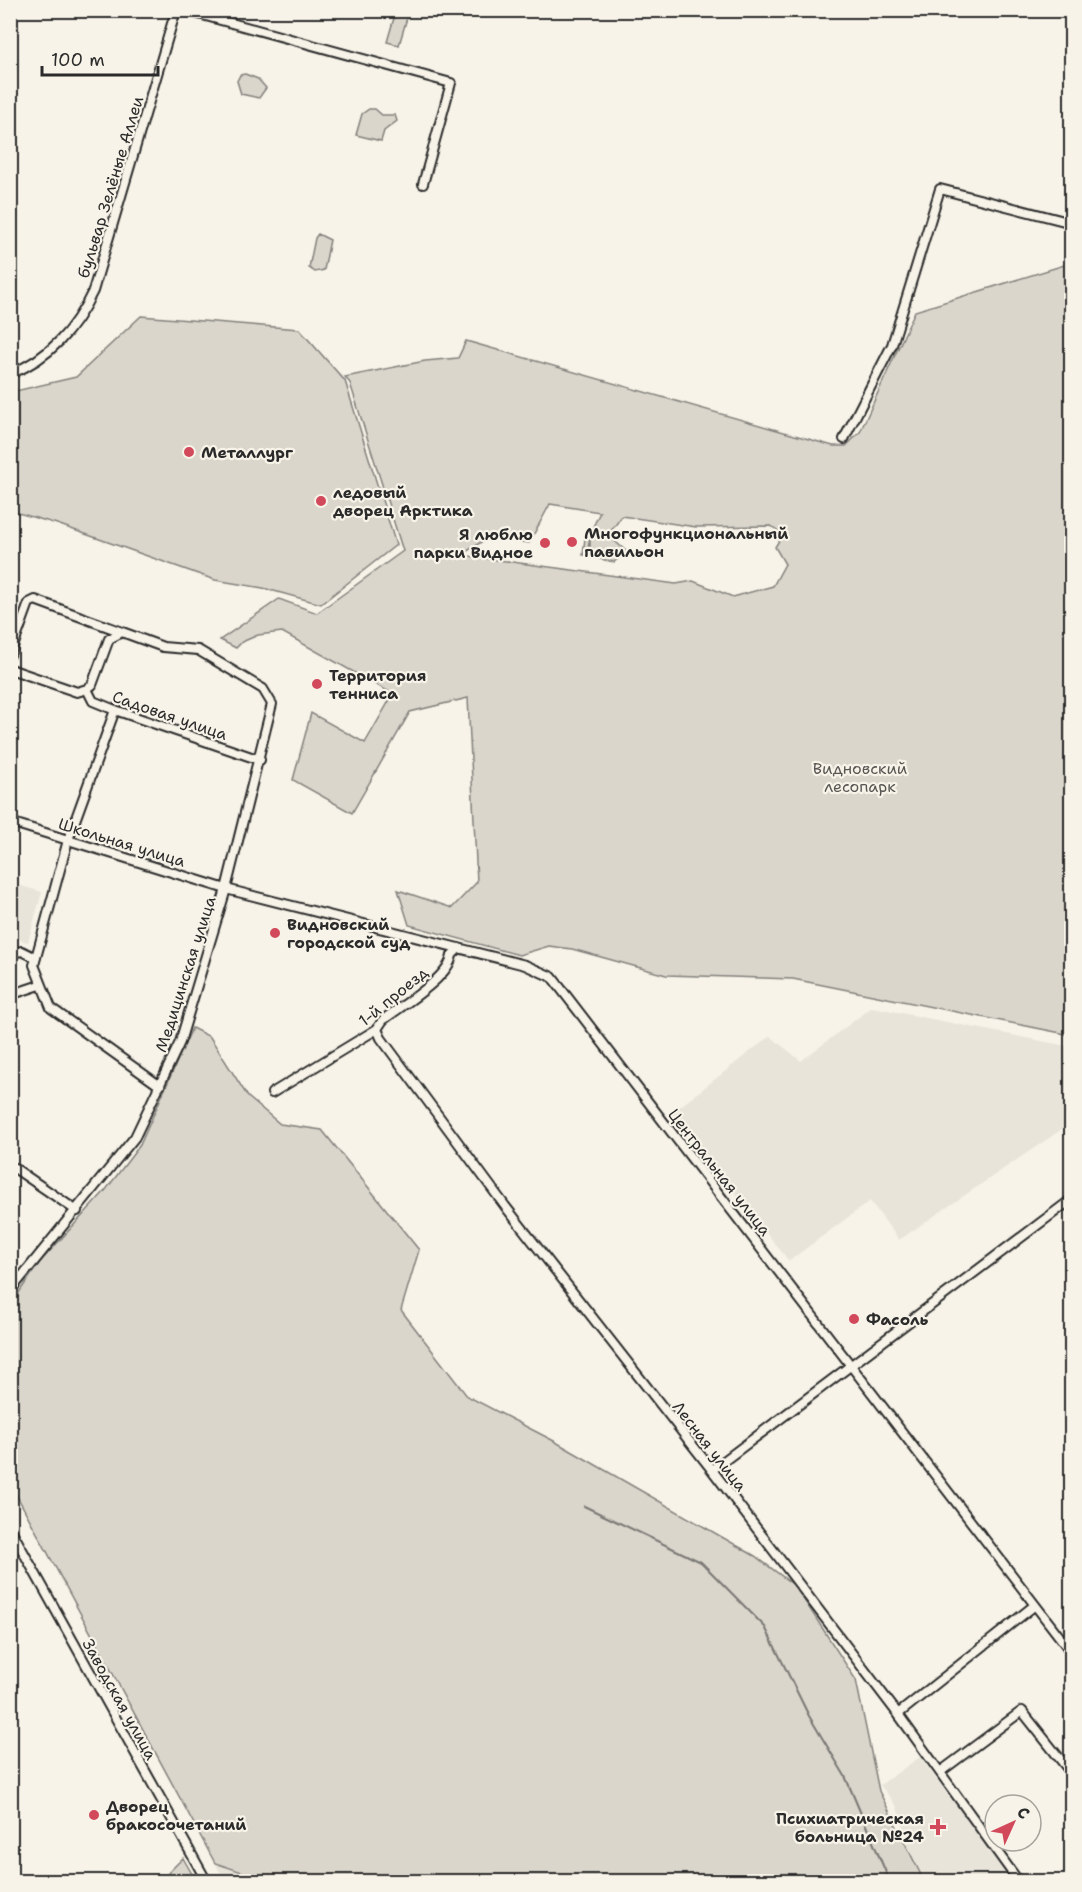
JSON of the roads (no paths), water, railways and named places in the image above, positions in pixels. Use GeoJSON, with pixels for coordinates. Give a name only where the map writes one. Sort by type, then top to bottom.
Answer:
{"type":"FeatureCollection","features":[{"type":"Feature","properties":{"kind":"street","name":"бульвар Зелёные Аллеи"},"geometry":{"type":"LineString","coordinates":[[10,374],[45,355],[58,343],[74,325],[93,291],[177,10]]}},
{"type":"Feature","properties":{"kind":"street"},"geometry":{"type":"LineString","coordinates":[[184,10],[451,83],[423,184]]}},
{"type":"Feature","properties":{"kind":"street"},"geometry":{"type":"LineString","coordinates":[[843,439],[892,345],[940,189],[1071,223]]}},
{"type":"Feature","properties":{"kind":"street"},"geometry":{"type":"LineString","coordinates":[[10,655],[29,603],[35,600],[124,632]]}},
{"type":"Feature","properties":{"kind":"street"},"geometry":{"type":"LineString","coordinates":[[10,669],[77,692],[87,689],[92,685],[109,639],[116,633],[124,632]]}},
{"type":"Feature","properties":{"kind":"street","name":"Медицинская улица"},"geometry":{"type":"LineString","coordinates":[[10,1292],[135,1137],[180,1042],[226,889],[260,760],[272,704],[263,689],[198,650],[163,647],[124,632]]}},
{"type":"Feature","properties":{"kind":"street","name":"Садовая улица"},"geometry":{"type":"LineString","coordinates":[[87,689],[93,701],[115,711],[260,760]]}},
{"type":"Feature","properties":{"kind":"street"},"geometry":{"type":"LineString","coordinates":[[115,711],[68,840],[34,965],[51,1008],[160,1086]]}},
{"type":"Feature","properties":{"kind":"street","name":"Школьная улица"},"geometry":{"type":"LineString","coordinates":[[10,822],[226,889]]}},
{"type":"Feature","properties":{"kind":"street","name":"Центральная улица"},"geometry":{"type":"LineString","coordinates":[[226,889],[525,965],[552,977],[1071,1653]]}},
{"type":"Feature","properties":{"kind":"street","name":"1-й проезд"},"geometry":{"type":"LineString","coordinates":[[272,1093],[377,1029],[383,1020],[443,974],[451,963],[452,955],[459,948]]}},
{"type":"Feature","properties":{"kind":"street"},"geometry":{"type":"LineString","coordinates":[[10,953],[22,951],[36,958]]}},
{"type":"Feature","properties":{"kind":"street"},"geometry":{"type":"LineString","coordinates":[[10,996],[40,985]]}},
{"type":"Feature","properties":{"kind":"street","name":"Лесная улица"},"geometry":{"type":"LineString","coordinates":[[377,1029],[381,1038],[506,1206],[712,1470],[898,1714],[1018,1881]]}},
{"type":"Feature","properties":{"kind":"street"},"geometry":{"type":"LineString","coordinates":[[10,1165],[77,1211]]}},
{"type":"Feature","properties":{"kind":"street"},"geometry":{"type":"LineString","coordinates":[[712,1470],[1071,1199]]}},
{"type":"Feature","properties":{"kind":"street","name":"Заводская улица"},"geometry":{"type":"LineString","coordinates":[[10,1528],[207,1881]]}},
{"type":"Feature","properties":{"kind":"street"},"geometry":{"type":"LineString","coordinates":[[898,1714],[1035,1605]]}},
{"type":"Feature","properties":{"kind":"street"},"geometry":{"type":"LineString","coordinates":[[940,1772],[1022,1711],[1071,1774]]}},
{"type":"Feature","properties":{"kind":"waterway"},"geometry":{"type":"LineString","coordinates":[[584,1506],[701,1562],[765,1627],[809,1716],[845,1776],[890,1882]]}},
{"type":"Feature","properties":{"kind":"place","name":"Металлург"},"geometry":{"type":"Point","coordinates":[189,452]}},
{"type":"Feature","properties":{"kind":"place","name":"ледовый дворец Арктика"},"geometry":{"type":"Point","coordinates":[321,501]}},
{"type":"Feature","properties":{"kind":"place","name":"Многофункциональный павильон"},"geometry":{"type":"Point","coordinates":[572,542]}},
{"type":"Feature","properties":{"kind":"place","name":"Я люблю парки Видное"},"geometry":{"type":"Point","coordinates":[545,543]}},
{"type":"Feature","properties":{"kind":"place","name":"Территория тенниса"},"geometry":{"type":"Point","coordinates":[317,684]}},
{"type":"Feature","properties":{"kind":"place","name":"Видновский городской суд"},"geometry":{"type":"Point","coordinates":[275,933]}},
{"type":"Feature","properties":{"kind":"place","name":"Фасоль"},"geometry":{"type":"Point","coordinates":[854,1319]}},
{"type":"Feature","properties":{"kind":"place","name":"Дворец бракосочетаний"},"geometry":{"type":"Point","coordinates":[94,1815]}},
{"type":"Feature","properties":{"kind":"place","name":"Психиатрическая больница №24"},"geometry":{"type":"Point","coordinates":[938,1827]}},
{"type":"Feature","properties":{"kind":"park label","name":"Видновский лесопарк"},"geometry":{"type":"Point","coordinates":[860,777]}}]}
